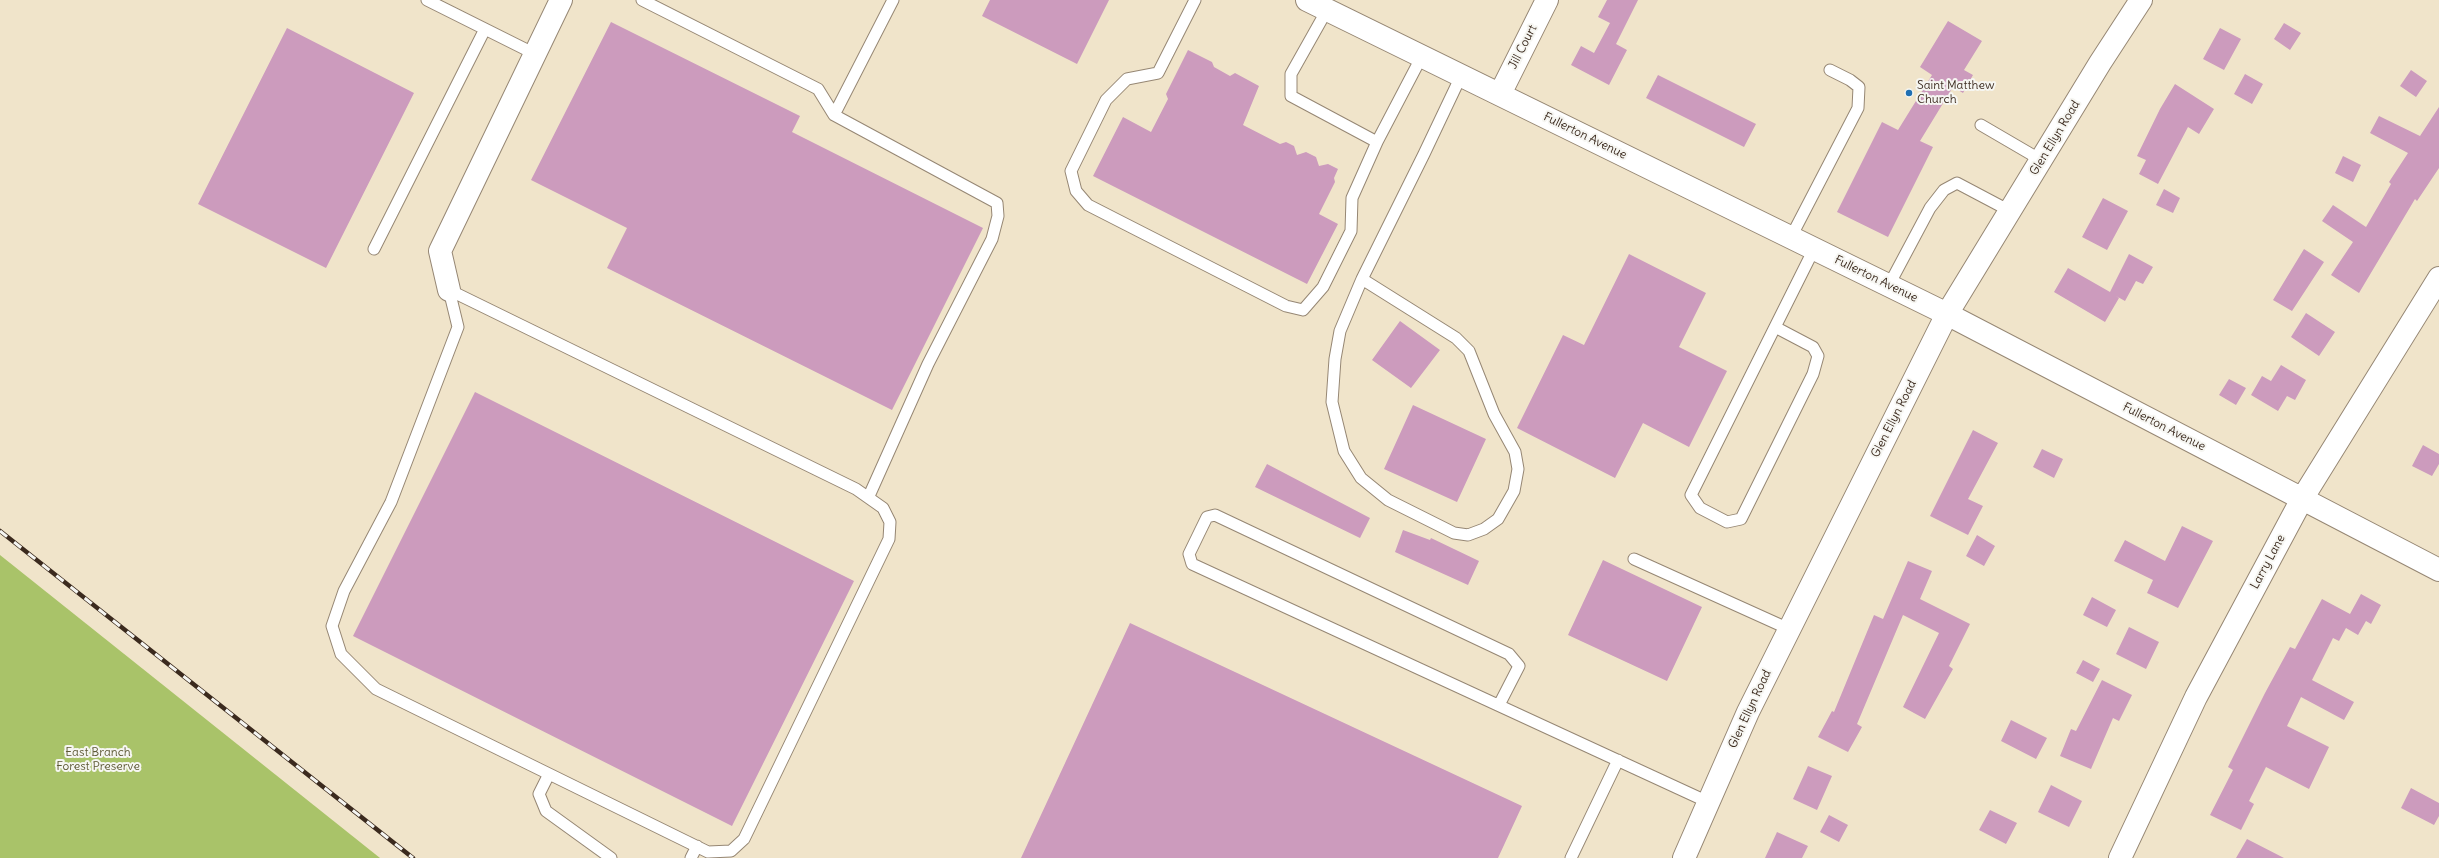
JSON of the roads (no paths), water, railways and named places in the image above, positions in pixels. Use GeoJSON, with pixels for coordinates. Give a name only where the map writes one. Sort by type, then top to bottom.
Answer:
{"type":"FeatureCollection","features":[{"type":"Feature","properties":{"kind":"street"},"geometry":{"type":"LineString","coordinates":[[449,290],[440,251],[561,0]]}},
{"type":"Feature","properties":{"kind":"street","name":"Fullerton Avenue"},"geometry":{"type":"LineString","coordinates":[[1307,0],[1947,314],[2439,570]]}},
{"type":"Feature","properties":{"kind":"street","name":"Jill Court"},"geometry":{"type":"LineString","coordinates":[[1500,94],[1547,0]]}},
{"type":"Feature","properties":{"kind":"street","name":"Glen Ellyn Road"},"geometry":{"type":"LineString","coordinates":[[1684,858],[1748,712],[1947,314],[2141,0]]}},
{"type":"Feature","properties":{"kind":"street","name":"Larry Lane"},"geometry":{"type":"LineString","coordinates":[[2120,858],[2196,697],[2302,499],[2439,278]]}},
{"type":"Feature","properties":{"kind":"lane"},"geometry":{"type":"LineString","coordinates":[[427,0],[535,54]]}},
{"type":"Feature","properties":{"kind":"lane"},"geometry":{"type":"LineString","coordinates":[[642,0],[818,89],[834,115],[997,203],[998,216],[992,239],[928,364],[868,496]]}},
{"type":"Feature","properties":{"kind":"lane"},"geometry":{"type":"LineString","coordinates":[[834,115],[893,0]]}},
{"type":"Feature","properties":{"kind":"lane"},"geometry":{"type":"LineString","coordinates":[[1195,0],[1158,73],[1127,79],[1106,100],[1071,171],[1076,191],[1088,205],[1286,306],[1303,310],[1323,287],[1351,231],[1352,198],[1377,142],[1422,56]]}},
{"type":"Feature","properties":{"kind":"lane"},"geometry":{"type":"LineString","coordinates":[[1327,10],[1291,74],[1291,96],[1377,142]]}},
{"type":"Feature","properties":{"kind":"lane"},"geometry":{"type":"LineString","coordinates":[[374,249],[485,29]]}},
{"type":"Feature","properties":{"kind":"lane"},"geometry":{"type":"LineString","coordinates":[[1791,237],[1858,108],[1859,87],[1830,70]]}},
{"type":"Feature","properties":{"kind":"lane"},"geometry":{"type":"LineString","coordinates":[[1362,279],[1456,338],[1469,351],[1494,414],[1515,452],[1518,468],[1514,491],[1498,519],[1484,529],[1468,535],[1454,533],[1388,500],[1361,478],[1344,451],[1332,402],[1335,359],[1340,332],[1362,279],[1461,76]]}},
{"type":"Feature","properties":{"kind":"lane"},"geometry":{"type":"LineString","coordinates":[[1981,125],[2041,160]]}},
{"type":"Feature","properties":{"kind":"lane"},"geometry":{"type":"LineString","coordinates":[[1889,286],[1930,208],[1944,190],[1957,183],[2010,211]]}},
{"type":"Feature","properties":{"kind":"lane"},"geometry":{"type":"LineString","coordinates":[[1775,327],[1812,347],[1818,356],[1812,374],[1741,519],[1727,522],[1700,508],[1690,495],[1814,248]]}},
{"type":"Feature","properties":{"kind":"lane"},"geometry":{"type":"LineString","coordinates":[[449,290],[868,496],[884,508],[890,522],[889,539],[744,839],[731,851],[708,852],[376,689],[341,654],[332,626],[344,591],[391,502],[458,328],[449,290]]}},
{"type":"Feature","properties":{"kind":"lane"},"geometry":{"type":"LineString","coordinates":[[1498,705],[1520,666],[1509,654],[1216,515],[1207,517],[1189,554],[1192,564],[1708,802]]}},
{"type":"Feature","properties":{"kind":"lane"},"geometry":{"type":"LineString","coordinates":[[1634,559],[1789,629]]}},
{"type":"Feature","properties":{"kind":"lane"},"geometry":{"type":"LineString","coordinates":[[1571,858],[1618,760]]}},
{"type":"Feature","properties":{"kind":"lane"},"geometry":{"type":"LineString","coordinates":[[549,774],[539,794],[546,811],[611,858]]}},
{"type":"Feature","properties":{"kind":"lane"},"geometry":{"type":"LineString","coordinates":[[691,858],[697,846]]}},
{"type":"Feature","properties":{"kind":"railway"},"geometry":{"type":"LineString","coordinates":[[0,531],[413,858]]}},
{"type":"Feature","properties":{"kind":"place","name":"Saint Matthew Church"},"geometry":{"type":"Point","coordinates":[1909,93]}},
{"type":"Feature","properties":{"kind":"park label","name":"East Branch Forest Preserve"},"geometry":{"type":"Point","coordinates":[98,760]}}]}
